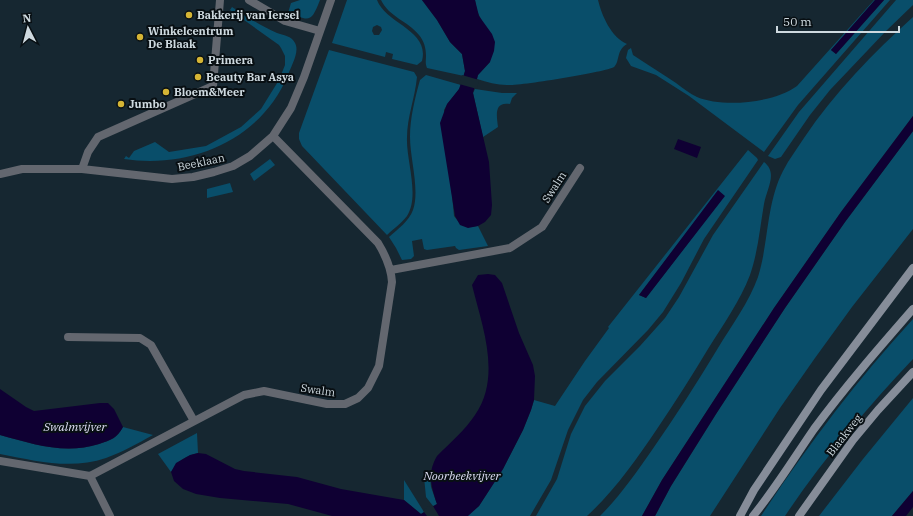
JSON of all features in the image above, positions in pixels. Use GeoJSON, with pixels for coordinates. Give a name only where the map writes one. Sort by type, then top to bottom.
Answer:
{"type":"FeatureCollection","features":[{"type":"Feature","properties":{"kind":"main road"},"geometry":{"type":"LineString","coordinates":[[740,516],[754,490],[817,396],[913,268]]}},
{"type":"Feature","properties":{"kind":"main road"},"geometry":{"type":"LineString","coordinates":[[753,516],[837,399],[913,309]]}},
{"type":"Feature","properties":{"kind":"main road","name":"Blaakweg"},"geometry":{"type":"LineString","coordinates":[[799,516],[853,440],[913,372]]}},
{"type":"Feature","properties":{"kind":"street"},"geometry":{"type":"LineString","coordinates":[[82,169],[88,152],[98,137],[213,86],[220,0]]}},
{"type":"Feature","properties":{"kind":"street"},"geometry":{"type":"LineString","coordinates":[[249,0],[285,21],[320,31]]}},
{"type":"Feature","properties":{"kind":"street","name":"Beeklaan"},"geometry":{"type":"LineString","coordinates":[[0,174],[22,168],[82,169],[172,179],[193,177],[233,166],[250,156],[273,136],[291,108],[304,77],[331,0]]}},
{"type":"Feature","properties":{"kind":"street","name":"Swalm"},"geometry":{"type":"LineString","coordinates":[[90,476],[244,395],[264,391],[327,404],[345,404],[358,398],[368,388],[379,366],[392,282],[391,270],[386,256],[378,243],[273,136]]}},
{"type":"Feature","properties":{"kind":"street","name":"Swalm"},"geometry":{"type":"LineString","coordinates":[[391,270],[510,248],[542,227],[580,168]]}},
{"type":"Feature","properties":{"kind":"street"},"geometry":{"type":"LineString","coordinates":[[68,337],[140,338],[151,345],[194,421]]}},
{"type":"Feature","properties":{"kind":"street"},"geometry":{"type":"LineString","coordinates":[[0,461],[90,476],[110,516]]}},
{"type":"Feature","properties":{"kind":"shaded area"},"geometry":{"type":"Polygon","coordinates":[[[300,0],[320,0],[314,13],[309,18],[301,18],[288,13],[291,3],[300,0]]]}},
{"type":"Feature","properties":{"kind":"shaded area"},"geometry":{"type":"Polygon","coordinates":[[[347,0],[377,0],[389,15],[414,34],[420,42],[423,50],[422,61],[417,65],[392,59],[393,54],[386,52],[385,57],[332,43],[347,0]],[[377,25],[373,27],[372,31],[374,35],[379,35],[382,30],[381,27],[377,25]]]}},
{"type":"Feature","properties":{"kind":"shaded area"},"geometry":{"type":"Polygon","coordinates":[[[381,0],[422,0],[437,20],[450,42],[462,54],[465,71],[464,76],[427,68],[425,47],[421,37],[415,30],[389,11],[381,0]]]}},
{"type":"Feature","properties":{"kind":"shaded area"},"geometry":{"type":"Polygon","coordinates":[[[475,0],[598,0],[608,25],[621,41],[627,44],[621,49],[614,67],[596,72],[515,85],[492,83],[477,79],[478,75],[490,62],[482,21],[477,11],[475,0]]]}},
{"type":"Feature","properties":{"kind":"shaded area"},"geometry":{"type":"Polygon","coordinates":[[[874,0],[831,50],[836,54],[884,0],[890,0],[798,105],[764,152],[689,96],[656,75],[631,66],[626,58],[628,50],[631,48],[633,55],[697,97],[720,102],[734,103],[762,100],[787,92],[797,86],[874,0]]]}},
{"type":"Feature","properties":{"kind":"shaded area"},"geometry":{"type":"Polygon","coordinates":[[[896,0],[913,0],[913,5],[830,90],[810,115],[781,157],[775,159],[768,156],[799,112],[896,0]]]}},
{"type":"Feature","properties":{"kind":"shaded area"},"geometry":{"type":"Polygon","coordinates":[[[232,7],[265,27],[290,37],[295,43],[296,51],[294,59],[288,75],[276,98],[260,117],[242,133],[221,145],[198,154],[174,159],[149,161],[124,159],[126,156],[129,158],[134,151],[155,142],[169,152],[206,146],[241,127],[261,109],[279,80],[285,65],[285,56],[279,45],[230,10],[232,7]]]}},
{"type":"Feature","properties":{"kind":"shaded area"},"geometry":{"type":"Polygon","coordinates":[[[913,17],[913,116],[841,212],[774,308],[662,480],[642,516],[600,516],[628,484],[661,438],[750,295],[762,264],[773,197],[777,184],[788,162],[816,121],[841,89],[883,45],[913,17]]]}},
{"type":"Feature","properties":{"kind":"shaded area"},"geometry":{"type":"Polygon","coordinates":[[[329,50],[414,72],[417,77],[407,130],[407,147],[412,178],[411,208],[405,219],[387,235],[302,146],[299,139],[299,133],[329,50]]]}},
{"type":"Feature","properties":{"kind":"shaded area"},"geometry":{"type":"Polygon","coordinates":[[[426,75],[461,85],[444,110],[454,216],[464,226],[478,226],[488,246],[459,250],[455,246],[427,250],[424,249],[422,239],[412,241],[414,256],[411,259],[402,260],[389,237],[409,218],[415,202],[415,184],[410,146],[410,130],[413,108],[420,80],[426,75]]]}},
{"type":"Feature","properties":{"kind":"shaded area"},"geometry":{"type":"Polygon","coordinates":[[[475,89],[502,93],[517,93],[512,98],[510,104],[501,105],[498,107],[498,127],[483,137],[473,93],[475,89]]]}},
{"type":"Feature","properties":{"kind":"shaded area"},"geometry":{"type":"Polygon","coordinates":[[[913,131],[913,229],[852,307],[815,358],[780,408],[710,516],[655,516],[671,486],[716,414],[785,308],[845,222],[913,131]]]}},
{"type":"Feature","properties":{"kind":"shaded area"},"geometry":{"type":"Polygon","coordinates":[[[748,150],[758,160],[704,239],[681,283],[663,312],[648,330],[597,382],[583,400],[568,430],[551,480],[530,516],[467,516],[479,506],[503,469],[523,430],[534,400],[555,406],[609,328],[608,327],[748,150]],[[718,191],[639,295],[646,298],[724,196],[718,191]]]}},
{"type":"Feature","properties":{"kind":"shaded area"},"geometry":{"type":"Polygon","coordinates":[[[270,159],[275,165],[254,181],[250,174],[270,159]]]}},
{"type":"Feature","properties":{"kind":"shaded area"},"geometry":{"type":"Polygon","coordinates":[[[764,162],[768,166],[771,176],[764,204],[757,248],[750,275],[731,313],[683,389],[649,441],[625,474],[607,496],[587,516],[536,516],[557,479],[571,434],[585,406],[605,381],[640,346],[665,318],[679,297],[713,235],[764,162]]]}},
{"type":"Feature","properties":{"kind":"shaded area"},"geometry":{"type":"Polygon","coordinates":[[[230,183],[233,192],[207,198],[207,189],[230,183]]]}},
{"type":"Feature","properties":{"kind":"shaded area"},"geometry":{"type":"Polygon","coordinates":[[[913,319],[913,359],[846,434],[785,516],[761,516],[796,464],[833,414],[892,342],[913,319]]]}},
{"type":"Feature","properties":{"kind":"shaded area"},"geometry":{"type":"Polygon","coordinates":[[[913,398],[913,491],[892,516],[819,516],[863,459],[913,398]]]}},
{"type":"Feature","properties":{"kind":"shaded area"},"geometry":{"type":"Polygon","coordinates":[[[123,427],[153,435],[112,456],[93,462],[67,464],[40,462],[0,454],[0,435],[37,445],[74,448],[86,447],[110,440],[118,434],[123,427]]]}},
{"type":"Feature","properties":{"kind":"shaded area"},"geometry":{"type":"Polygon","coordinates":[[[197,433],[198,453],[182,460],[171,472],[158,454],[197,433]]]}},
{"type":"Feature","properties":{"kind":"shaded area"},"geometry":{"type":"Polygon","coordinates":[[[424,477],[430,478],[431,487],[437,504],[433,506],[426,497],[424,477]]]}},
{"type":"Feature","properties":{"kind":"shaded area"},"geometry":{"type":"Polygon","coordinates":[[[404,480],[424,512],[421,514],[404,500],[404,480]]]}},
{"type":"Feature","properties":{"kind":"water"},"geometry":{"type":"Polygon","coordinates":[[[422,0],[475,0],[479,16],[492,34],[495,42],[494,51],[490,62],[478,75],[473,93],[489,162],[492,205],[491,215],[485,222],[478,226],[468,228],[460,225],[455,216],[440,123],[447,104],[459,89],[465,71],[462,54],[450,42],[437,20],[422,0]]]}},
{"type":"Feature","properties":{"kind":"water"},"geometry":{"type":"Polygon","coordinates":[[[875,0],[884,0],[836,54],[831,50],[875,0]]]}},
{"type":"Feature","properties":{"kind":"water"},"geometry":{"type":"Polygon","coordinates":[[[913,116],[913,131],[845,222],[785,308],[671,486],[655,516],[642,516],[662,480],[774,308],[841,212],[913,116]]]}},
{"type":"Feature","properties":{"kind":"water"},"geometry":{"type":"Polygon","coordinates":[[[678,139],[701,147],[697,158],[674,149],[678,139]]]}},
{"type":"Feature","properties":{"kind":"water"},"geometry":{"type":"Polygon","coordinates":[[[718,190],[725,196],[646,298],[639,295],[718,190]]]}},
{"type":"Feature","properties":{"kind":"water","name":"Noorbeekvijver"},"geometry":{"type":"Polygon","coordinates":[[[478,275],[495,275],[502,283],[519,333],[533,365],[535,376],[534,400],[523,430],[503,469],[479,506],[468,516],[332,516],[288,504],[220,498],[196,494],[183,489],[174,481],[171,472],[176,463],[190,455],[198,453],[206,454],[235,469],[297,477],[341,489],[404,500],[421,514],[437,504],[431,480],[434,462],[437,456],[471,421],[483,400],[487,384],[489,368],[487,351],[472,285],[478,275]]]}},
{"type":"Feature","properties":{"kind":"water","name":"Swalmvijver"},"geometry":{"type":"Polygon","coordinates":[[[0,389],[34,411],[108,403],[114,409],[123,427],[116,436],[110,440],[86,447],[74,448],[37,445],[0,435],[0,389]]]}},
{"type":"Feature","properties":{"kind":"water"},"geometry":{"type":"Polygon","coordinates":[[[913,491],[913,507],[906,516],[892,516],[913,491]]]}},
{"type":"Feature","properties":{"kind":"pier"},"geometry":{"type":"Polygon","coordinates":[[[462,75],[479,80],[477,89],[459,84],[462,75]]]}},
{"type":"Feature","properties":{"kind":"pier"},"geometry":{"type":"Polygon","coordinates":[[[431,505],[439,516],[427,516],[424,512],[423,510],[431,505]]]}},
{"type":"Feature","properties":{"kind":"place","name":"Bakkerij van Iersel"},"geometry":{"type":"Point","coordinates":[189,15]}},
{"type":"Feature","properties":{"kind":"place","name":"Winkelcentrum De Blaak"},"geometry":{"type":"Point","coordinates":[140,37]}},
{"type":"Feature","properties":{"kind":"place","name":"Primera"},"geometry":{"type":"Point","coordinates":[200,60]}},
{"type":"Feature","properties":{"kind":"place","name":"Beauty Bar Asya"},"geometry":{"type":"Point","coordinates":[198,77]}},
{"type":"Feature","properties":{"kind":"place","name":"Bloem&Meer"},"geometry":{"type":"Point","coordinates":[166,92]}},
{"type":"Feature","properties":{"kind":"place","name":"Jumbo"},"geometry":{"type":"Point","coordinates":[121,104]}}]}
